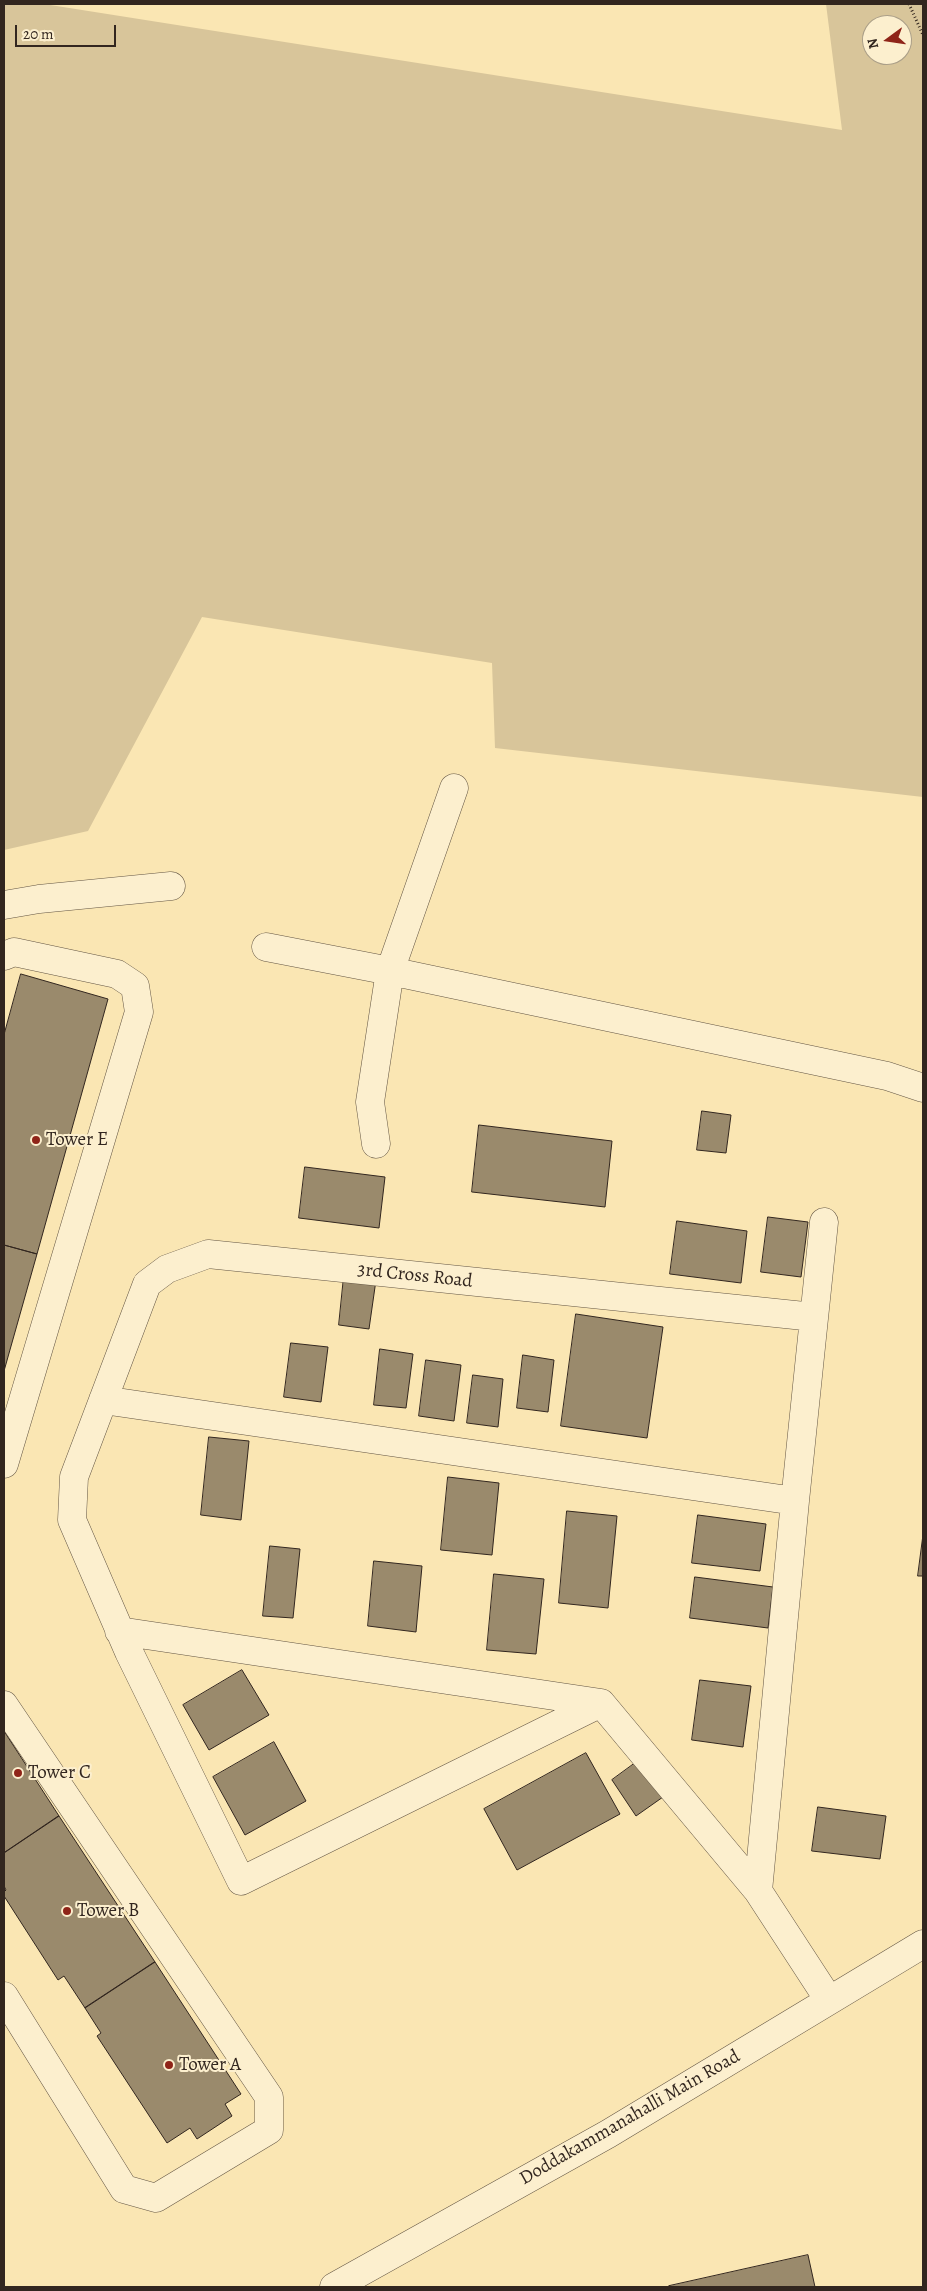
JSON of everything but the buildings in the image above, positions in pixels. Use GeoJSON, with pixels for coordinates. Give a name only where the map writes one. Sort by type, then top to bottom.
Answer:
{"type":"FeatureCollection","features":[{"type":"Feature","properties":{"kind":"street"},"geometry":{"type":"LineString","coordinates":[[376,1144],[370,1102],[390,971],[454,788]]}},
{"type":"Feature","properties":{"kind":"street"},"geometry":{"type":"LineString","coordinates":[[4,905],[39,899],[171,886]]}},
{"type":"Feature","properties":{"kind":"street"},"geometry":{"type":"LineString","coordinates":[[266,947],[390,971],[887,1076],[923,1088]]}},
{"type":"Feature","properties":{"kind":"street"},"geometry":{"type":"LineString","coordinates":[[4,956],[14,952],[117,974],[135,986],[139,1012],[4,1464]]}},
{"type":"Feature","properties":{"kind":"street"},"geometry":{"type":"LineString","coordinates":[[758,1891],[795,1500],[824,1222]]}},
{"type":"Feature","properties":{"kind":"street","name":"3rd Cross Road"},"geometry":{"type":"LineString","coordinates":[[600,1703],[242,1881],[119,1631],[72,1520],[74,1477],[147,1284],[167,1269],[208,1254],[814,1317]]}},
{"type":"Feature","properties":{"kind":"street"},"geometry":{"type":"LineString","coordinates":[[103,1400],[795,1500]]}},
{"type":"Feature","properties":{"kind":"street"},"geometry":{"type":"LineString","coordinates":[[119,1631],[600,1703],[758,1891],[829,2000]]}},
{"type":"Feature","properties":{"kind":"street"},"geometry":{"type":"LineString","coordinates":[[4,1705],[269,2096],[269,2130],[156,2198],[124,2190],[4,1996]]}},
{"type":"Feature","properties":{"kind":"street","name":"Doddakammanahalli Main Road"},"geometry":{"type":"LineString","coordinates":[[334,2287],[608,2134],[923,1944]]}},
{"type":"Feature","properties":{"kind":"path"},"geometry":{"type":"LineString","coordinates":[[909,4],[923,35]]}},
{"type":"Feature","properties":{"kind":"shaded area"},"geometry":{"type":"Polygon","coordinates":[[[4,4],[44,4],[842,130],[826,4],[923,4],[923,797],[495,748],[492,663],[202,617],[88,831],[4,850],[4,4]]]}},
{"type":"Feature","properties":{"kind":"place","name":"Tower E"},"geometry":{"type":"Point","coordinates":[36,1140]}},
{"type":"Feature","properties":{"kind":"place","name":"Tower C"},"geometry":{"type":"Point","coordinates":[18,1773]}},
{"type":"Feature","properties":{"kind":"place","name":"Tower B"},"geometry":{"type":"Point","coordinates":[67,1911]}},
{"type":"Feature","properties":{"kind":"place","name":"Tower A"},"geometry":{"type":"Point","coordinates":[169,2065]}}]}
